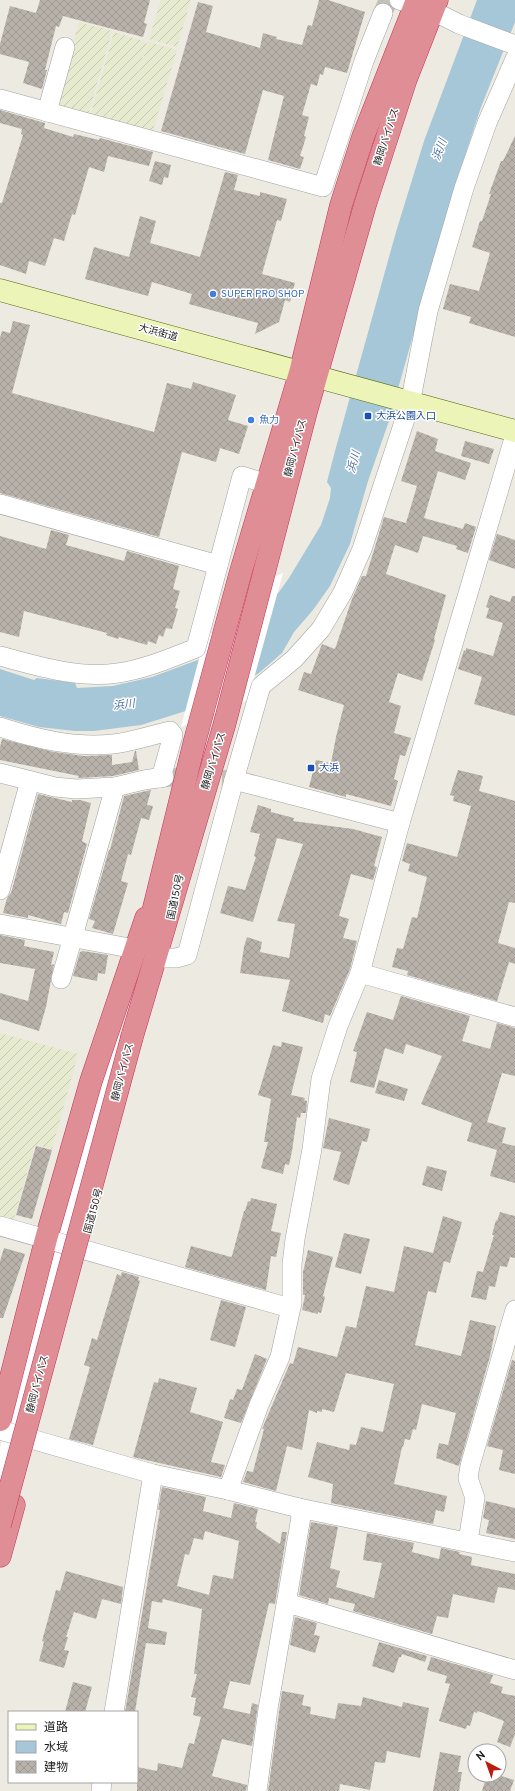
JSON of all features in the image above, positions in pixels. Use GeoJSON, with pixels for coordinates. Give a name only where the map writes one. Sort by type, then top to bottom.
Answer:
{"type":"FeatureCollection","features":[{"type":"Feature","properties":{"kind":"highway","name":"静岡バイパス"},"geometry":{"type":"LineString","coordinates":[[174,861],[229,707],[308,375],[341,205],[363,137],[420,3]]}},
{"type":"Feature","properties":{"kind":"highway","name":"静岡バイパス"},"geometry":{"type":"LineString","coordinates":[[0,1525],[174,861],[200,720],[241,570],[267,484],[308,375]]}},
{"type":"Feature","properties":{"kind":"highway","name":"国道150号"},"geometry":{"type":"LineString","coordinates":[[0,1420],[46,1239],[91,1080],[135,949],[174,861]]}},
{"type":"Feature","properties":{"kind":"highway","name":"国道150号"},"geometry":{"type":"LineString","coordinates":[[0,1556],[163,958],[174,861]]}},
{"type":"Feature","properties":{"kind":"highway","name":"静岡バイパス"},"geometry":{"type":"LineString","coordinates":[[0,1472],[128,1036]]}},
{"type":"Feature","properties":{"kind":"street"},"geometry":{"type":"LineString","coordinates":[[420,3],[459,24],[515,45]]}},
{"type":"Feature","properties":{"kind":"street"},"geometry":{"type":"LineString","coordinates":[[0,99],[322,187],[364,61],[382,13]]}},
{"type":"Feature","properties":{"kind":"street"},"geometry":{"type":"LineString","coordinates":[[47,112],[65,47]]}},
{"type":"Feature","properties":{"kind":"street"},"geometry":{"type":"LineString","coordinates":[[163,958],[176,958],[187,955],[261,686],[294,659],[321,629],[343,592],[362,549],[408,403],[428,311],[464,188],[487,123],[515,59]]}},
{"type":"Feature","properties":{"kind":"street","name":"大浜街道"},"geometry":{"type":"LineString","coordinates":[[0,290],[408,403],[515,431]]}},
{"type":"Feature","properties":{"kind":"street"},"geometry":{"type":"LineString","coordinates":[[228,1490],[259,1406],[280,1357],[290,1308],[292,1264],[299,1209],[312,1148],[321,1079],[338,1026],[360,972],[400,822],[515,434]]}},
{"type":"Feature","properties":{"kind":"street"},"geometry":{"type":"LineString","coordinates":[[0,656],[60,671],[92,674],[117,673],[156,664],[196,648],[242,476],[267,484]]}},
{"type":"Feature","properties":{"kind":"street"},"geometry":{"type":"LineString","coordinates":[[0,504],[218,565]]}},
{"type":"Feature","properties":{"kind":"street"},"geometry":{"type":"LineString","coordinates":[[0,727],[58,743],[92,745],[114,744],[170,731],[173,735],[163,777],[115,787],[76,789],[55,787],[0,773]]}},
{"type":"Feature","properties":{"kind":"street"},"geometry":{"type":"LineString","coordinates":[[234,780],[400,822]]}},
{"type":"Feature","properties":{"kind":"street"},"geometry":{"type":"LineString","coordinates":[[0,890],[6,848],[30,781]]}},
{"type":"Feature","properties":{"kind":"street"},"geometry":{"type":"LineString","coordinates":[[61,980],[115,787]]}},
{"type":"Feature","properties":{"kind":"street"},"geometry":{"type":"LineString","coordinates":[[0,924],[135,949]]}},
{"type":"Feature","properties":{"kind":"street"},"geometry":{"type":"LineString","coordinates":[[360,972],[515,1017]]}},
{"type":"Feature","properties":{"kind":"street"},"geometry":{"type":"LineString","coordinates":[[0,1226],[290,1308]]}},
{"type":"Feature","properties":{"kind":"street"},"geometry":{"type":"LineString","coordinates":[[468,1541],[475,1498],[468,1478],[470,1466],[515,1310]]}},
{"type":"Feature","properties":{"kind":"street"},"geometry":{"type":"LineString","coordinates":[[0,1430],[153,1474],[228,1490],[299,1508],[468,1541],[515,1552]]}},
{"type":"Feature","properties":{"kind":"street"},"geometry":{"type":"LineString","coordinates":[[114,1711],[153,1474]]}},
{"type":"Feature","properties":{"kind":"street"},"geometry":{"type":"LineString","coordinates":[[257,1791],[268,1708],[287,1603],[300,1517],[299,1508]]}},
{"type":"Feature","properties":{"kind":"street"},"geometry":{"type":"LineString","coordinates":[[287,1603],[515,1670]]}},
{"type":"Feature","properties":{"kind":"green space"},"geometry":{"type":"Polygon","coordinates":[[[161,0],[191,0],[177,47],[149,39],[161,0]]]}},
{"type":"Feature","properties":{"kind":"green space"},"geometry":{"type":"Polygon","coordinates":[[[79,22],[112,31],[88,115],[55,106],[79,22]]]}},
{"type":"Feature","properties":{"kind":"green space"},"geometry":{"type":"Polygon","coordinates":[[[114,32],[147,42],[132,96],[148,42],[177,50],[152,133],[90,116],[114,32]]]}},
{"type":"Feature","properties":{"kind":"green space"},"geometry":{"type":"Polygon","coordinates":[[[0,1033],[78,1054],[52,1149],[35,1145],[13,1221],[0,1218],[0,1033]]]}},
{"type":"Feature","properties":{"kind":"water","name":"浜川"},"geometry":{"type":"Polygon","coordinates":[[[477,0],[515,0],[515,22],[481,107],[455,186],[389,421],[368,481],[350,544],[330,586],[313,610],[294,632],[282,653],[259,673],[220,696],[189,710],[141,725],[94,731],[75,731],[39,727],[0,716],[0,669],[34,680],[37,678],[75,683],[77,688],[113,686],[152,677],[203,658],[279,592],[289,578],[321,525],[330,498],[331,488],[327,482],[396,232],[424,141],[477,0]]]}},
{"type":"Feature","properties":{"kind":"pier"},"geometry":{"type":"Polygon","coordinates":[[[283,573],[248,700],[181,727],[205,636],[239,621],[247,588],[283,573]]]}},
{"type":"Feature","properties":{"kind":"pier"},"geometry":{"type":"Polygon","coordinates":[[[114,1033],[139,1039],[0,1546],[0,1448],[114,1033]]]}},
{"type":"Feature","properties":{"kind":"building"},"geometry":{"type":"Polygon","coordinates":[[[40,0],[150,0],[144,23],[147,24],[143,37],[63,16],[59,27],[56,26],[42,89],[23,83],[29,62],[0,54],[0,44],[10,6],[36,13],[40,0]]]}},
{"type":"Feature","properties":{"kind":"building"},"geometry":{"type":"Polygon","coordinates":[[[319,0],[328,0],[365,12],[347,73],[325,67],[323,75],[320,74],[317,86],[311,84],[302,115],[309,117],[304,136],[306,137],[300,156],[304,157],[300,169],[268,160],[284,96],[263,90],[245,154],[161,131],[198,2],[213,6],[206,32],[260,48],[263,33],[277,37],[276,39],[302,45],[308,25],[312,26],[319,0]]]}},
{"type":"Feature","properties":{"kind":"building"},"geometry":{"type":"Polygon","coordinates":[[[0,110],[45,123],[44,128],[73,137],[74,134],[99,140],[100,138],[153,152],[149,166],[108,156],[104,172],[89,167],[75,215],[72,214],[64,241],[54,238],[45,266],[29,261],[26,274],[0,265],[0,203],[2,203],[23,135],[21,134],[22,129],[0,123],[0,110]]]}},
{"type":"Feature","properties":{"kind":"building"},"geometry":{"type":"Polygon","coordinates":[[[515,136],[515,337],[469,323],[471,317],[443,309],[450,284],[479,291],[490,253],[472,247],[501,161],[503,161],[515,136]]]}},
{"type":"Feature","properties":{"kind":"building"},"geometry":{"type":"Polygon","coordinates":[[[155,161],[171,165],[168,178],[164,177],[162,185],[149,181],[155,161]]]}},
{"type":"Feature","properties":{"kind":"building"},"geometry":{"type":"Polygon","coordinates":[[[225,172],[238,175],[234,190],[260,196],[260,192],[287,199],[281,221],[277,220],[262,274],[295,283],[290,302],[285,300],[279,322],[255,334],[258,323],[189,304],[192,294],[152,282],[148,296],[85,279],[94,247],[129,257],[140,216],[156,221],[150,243],[200,257],[225,172]]]}},
{"type":"Feature","properties":{"kind":"building"},"geometry":{"type":"Polygon","coordinates":[[[13,321],[30,325],[12,393],[154,432],[167,383],[191,389],[193,382],[236,395],[228,420],[248,426],[239,454],[220,448],[216,462],[182,452],[159,537],[0,493],[0,338],[2,331],[10,333],[13,321]]]}},
{"type":"Feature","properties":{"kind":"building"},"geometry":{"type":"Polygon","coordinates":[[[417,431],[438,439],[435,451],[471,463],[465,480],[438,471],[424,518],[463,529],[465,523],[476,527],[468,553],[456,549],[457,546],[423,536],[418,553],[395,545],[386,574],[446,595],[434,639],[435,640],[422,681],[398,673],[389,702],[401,706],[394,733],[411,738],[405,756],[400,755],[394,779],[398,781],[391,806],[346,794],[346,797],[309,787],[316,760],[331,763],[344,705],[298,690],[304,672],[311,674],[322,644],[335,649],[352,599],[362,576],[366,576],[384,517],[406,523],[417,486],[401,481],[417,431]]]}},
{"type":"Feature","properties":{"kind":"building"},"geometry":{"type":"Polygon","coordinates":[[[465,441],[494,449],[489,464],[461,456],[465,441]]]}},
{"type":"Feature","properties":{"kind":"building"},"geometry":{"type":"Polygon","coordinates":[[[51,530],[69,535],[66,545],[124,561],[127,551],[179,566],[173,589],[180,591],[175,608],[178,609],[172,629],[166,628],[163,637],[159,635],[156,644],[148,641],[147,645],[119,637],[118,639],[106,635],[107,633],[24,611],[19,637],[0,632],[0,536],[46,549],[51,530]]]}},
{"type":"Feature","properties":{"kind":"building"},"geometry":{"type":"Polygon","coordinates":[[[497,534],[515,540],[515,569],[489,560],[497,534]]]}},
{"type":"Feature","properties":{"kind":"building"},"geometry":{"type":"Polygon","coordinates":[[[490,595],[510,602],[512,596],[515,596],[515,716],[474,704],[482,677],[458,669],[466,648],[493,656],[503,623],[486,618],[489,608],[486,607],[490,595]]]}},
{"type":"Feature","properties":{"kind":"building"},"geometry":{"type":"Polygon","coordinates":[[[2,739],[54,752],[84,756],[112,755],[112,765],[132,762],[136,751],[139,770],[113,776],[78,778],[79,776],[0,760],[0,747],[2,739]]]}},
{"type":"Feature","properties":{"kind":"building"},"geometry":{"type":"Polygon","coordinates":[[[458,770],[483,776],[479,791],[515,801],[515,903],[509,902],[498,943],[515,948],[515,964],[509,962],[497,1001],[407,975],[408,971],[392,967],[397,948],[403,949],[412,917],[417,918],[427,877],[408,871],[410,864],[402,861],[407,843],[457,857],[471,806],[453,801],[454,796],[450,795],[458,770]]]}},
{"type":"Feature","properties":{"kind":"building"},"geometry":{"type":"Polygon","coordinates":[[[151,790],[147,805],[153,806],[149,820],[141,818],[131,855],[128,854],[121,881],[128,883],[113,934],[92,928],[95,921],[89,919],[110,850],[124,796],[151,790]]]}},
{"type":"Feature","properties":{"kind":"building"},"geometry":{"type":"Polygon","coordinates":[[[38,794],[72,802],[72,800],[80,800],[91,803],[82,841],[87,844],[68,913],[64,912],[61,924],[28,915],[28,918],[3,913],[7,898],[11,893],[38,794]]]}},
{"type":"Feature","properties":{"kind":"building"},"geometry":{"type":"Polygon","coordinates":[[[258,805],[271,809],[271,812],[294,818],[293,821],[353,829],[382,837],[374,866],[377,867],[373,880],[351,874],[339,916],[349,919],[343,938],[357,941],[350,969],[330,1016],[325,1014],[323,1023],[282,1011],[290,980],[240,973],[247,937],[262,942],[260,952],[289,958],[295,924],[277,921],[303,844],[277,838],[253,922],[220,913],[228,886],[245,890],[256,857],[254,856],[260,834],[250,832],[258,805]]]}},
{"type":"Feature","properties":{"kind":"building"},"geometry":{"type":"Polygon","coordinates":[[[0,935],[25,940],[24,946],[54,952],[51,965],[54,964],[46,1007],[39,1031],[0,1019],[0,993],[28,1001],[35,969],[0,963],[0,935]]]}},
{"type":"Feature","properties":{"kind":"building"},"geometry":{"type":"Polygon","coordinates":[[[83,951],[108,955],[105,974],[98,973],[97,981],[73,976],[80,952],[83,951]]]}},
{"type":"Feature","properties":{"kind":"building"},"geometry":{"type":"Polygon","coordinates":[[[401,996],[470,1016],[462,1041],[490,1049],[497,1023],[515,1028],[515,1076],[502,1073],[487,1122],[506,1128],[502,1143],[515,1146],[515,1183],[490,1176],[497,1150],[467,1141],[472,1123],[421,1104],[442,1056],[406,1044],[403,1054],[385,1048],[374,1088],[350,1082],[357,1052],[353,1051],[367,1012],[393,1020],[401,996]]]}},
{"type":"Feature","properties":{"kind":"building"},"geometry":{"type":"Polygon","coordinates":[[[282,1042],[303,1047],[291,1095],[305,1098],[304,1100],[307,1101],[306,1113],[301,1113],[300,1118],[297,1117],[289,1165],[285,1164],[283,1174],[261,1168],[268,1142],[264,1142],[271,1099],[258,1095],[273,1045],[281,1047],[282,1042]]]}},
{"type":"Feature","properties":{"kind":"building"},"geometry":{"type":"Polygon","coordinates":[[[379,1080],[408,1089],[404,1101],[375,1093],[379,1080]]]}},
{"type":"Feature","properties":{"kind":"building"},"geometry":{"type":"Polygon","coordinates":[[[329,1118],[370,1129],[367,1142],[362,1141],[349,1185],[333,1180],[341,1152],[323,1148],[329,1118]]]}},
{"type":"Feature","properties":{"kind":"building"},"geometry":{"type":"Polygon","coordinates":[[[36,1146],[52,1150],[32,1219],[16,1215],[36,1146]]]}},
{"type":"Feature","properties":{"kind":"building"},"geometry":{"type":"Polygon","coordinates":[[[427,1166],[447,1171],[442,1191],[422,1185],[427,1166]]]}},
{"type":"Feature","properties":{"kind":"building"},"geometry":{"type":"Polygon","coordinates":[[[251,1198],[277,1204],[271,1231],[281,1233],[276,1257],[271,1256],[266,1290],[185,1267],[191,1246],[231,1257],[232,1256],[244,1211],[248,1201],[250,1202],[251,1198]]]}},
{"type":"Feature","properties":{"kind":"building"},"geometry":{"type":"Polygon","coordinates":[[[500,1212],[515,1216],[515,1258],[510,1257],[507,1267],[500,1266],[495,1287],[489,1286],[486,1300],[471,1297],[477,1271],[483,1272],[494,1235],[492,1235],[496,1220],[497,1221],[500,1212]]]}},
{"type":"Feature","properties":{"kind":"building"},"geometry":{"type":"Polygon","coordinates":[[[443,1216],[462,1222],[450,1263],[444,1261],[436,1293],[428,1291],[415,1345],[461,1356],[470,1320],[496,1326],[490,1356],[459,1466],[436,1458],[439,1443],[448,1445],[456,1413],[422,1404],[416,1430],[413,1429],[410,1440],[405,1439],[402,1447],[394,1484],[447,1496],[444,1512],[436,1510],[433,1524],[331,1503],[333,1484],[308,1477],[317,1442],[349,1450],[350,1444],[356,1445],[361,1427],[383,1432],[394,1384],[346,1373],[334,1412],[322,1409],[322,1412],[317,1411],[317,1413],[309,1410],[302,1450],[287,1446],[276,1491],[243,1482],[247,1471],[253,1472],[264,1429],[262,1429],[290,1363],[293,1364],[298,1347],[337,1357],[346,1326],[356,1328],[366,1286],[394,1292],[404,1246],[433,1253],[443,1216]]]}},
{"type":"Feature","properties":{"kind":"building"},"geometry":{"type":"Polygon","coordinates":[[[344,1233],[370,1239],[361,1274],[335,1267],[344,1233]]]}},
{"type":"Feature","properties":{"kind":"building"},"geometry":{"type":"Polygon","coordinates":[[[4,1248],[25,1254],[3,1318],[0,1318],[0,1261],[4,1248]]]}},
{"type":"Feature","properties":{"kind":"building"},"geometry":{"type":"Polygon","coordinates":[[[308,1250],[333,1257],[323,1296],[325,1297],[321,1313],[318,1312],[318,1314],[302,1310],[305,1295],[303,1295],[303,1272],[308,1250]]]}},
{"type":"Feature","properties":{"kind":"building"},"geometry":{"type":"Polygon","coordinates":[[[122,1272],[139,1277],[138,1280],[140,1281],[93,1445],[69,1439],[90,1367],[84,1365],[92,1338],[97,1340],[117,1274],[121,1276],[122,1272]]]}},
{"type":"Feature","properties":{"kind":"building"},"geometry":{"type":"Polygon","coordinates":[[[221,1300],[246,1307],[235,1347],[210,1340],[221,1300]]]}},
{"type":"Feature","properties":{"kind":"building"},"geometry":{"type":"Polygon","coordinates":[[[255,1354],[267,1359],[241,1423],[224,1418],[230,1399],[233,1400],[237,1389],[242,1390],[255,1354]]]}},
{"type":"Feature","properties":{"kind":"building"},"geometry":{"type":"Polygon","coordinates":[[[512,1360],[515,1361],[515,1474],[499,1470],[503,1450],[487,1446],[512,1360]]]}},
{"type":"Feature","properties":{"kind":"building"},"geometry":{"type":"Polygon","coordinates":[[[159,1378],[197,1388],[190,1412],[223,1422],[211,1462],[225,1465],[221,1477],[133,1457],[154,1382],[158,1383],[159,1378]]]}},
{"type":"Feature","properties":{"kind":"building"},"geometry":{"type":"Polygon","coordinates":[[[162,1487],[206,1497],[203,1511],[231,1518],[234,1503],[258,1509],[255,1522],[257,1522],[256,1528],[280,1544],[282,1532],[287,1532],[275,1604],[269,1603],[250,1685],[230,1681],[223,1708],[250,1714],[252,1703],[258,1705],[252,1746],[222,1739],[212,1776],[247,1785],[246,1791],[137,1791],[138,1767],[157,1771],[158,1763],[182,1768],[189,1743],[194,1744],[201,1717],[193,1715],[196,1698],[191,1697],[197,1674],[194,1674],[202,1609],[163,1599],[162,1603],[152,1601],[148,1628],[167,1632],[165,1645],[146,1643],[135,1711],[125,1711],[160,1510],[158,1510],[162,1487]],[[205,1531],[203,1540],[194,1538],[189,1555],[185,1554],[177,1586],[209,1595],[213,1575],[233,1579],[239,1541],[205,1531]]]}},
{"type":"Feature","properties":{"kind":"building"},"geometry":{"type":"Polygon","coordinates":[[[486,1501],[515,1508],[515,1539],[486,1533],[489,1520],[483,1518],[486,1501]]]}},
{"type":"Feature","properties":{"kind":"building"},"geometry":{"type":"Polygon","coordinates":[[[311,1522],[338,1527],[330,1568],[340,1571],[336,1587],[374,1598],[382,1563],[363,1560],[367,1533],[414,1543],[412,1552],[439,1559],[441,1548],[460,1552],[459,1554],[472,1557],[471,1565],[515,1574],[515,1590],[498,1587],[494,1603],[453,1594],[448,1618],[437,1616],[432,1634],[353,1611],[355,1604],[329,1598],[328,1604],[299,1595],[311,1522]]]}},
{"type":"Feature","properties":{"kind":"building"},"geometry":{"type":"Polygon","coordinates":[[[66,1571],[123,1587],[121,1604],[102,1599],[96,1619],[74,1612],[66,1637],[68,1637],[64,1650],[69,1651],[64,1668],[39,1661],[44,1642],[42,1641],[56,1590],[60,1591],[66,1571]]]}},
{"type":"Feature","properties":{"kind":"building"},"geometry":{"type":"Polygon","coordinates":[[[295,1617],[317,1623],[314,1635],[320,1636],[315,1653],[290,1645],[295,1617]]]}},
{"type":"Feature","properties":{"kind":"building"},"geometry":{"type":"Polygon","coordinates":[[[379,1642],[427,1656],[425,1662],[402,1654],[401,1657],[399,1657],[394,1673],[372,1666],[379,1642]]]}},
{"type":"Feature","properties":{"kind":"building"},"geometry":{"type":"Polygon","coordinates":[[[431,1657],[493,1675],[490,1683],[503,1687],[501,1693],[515,1696],[515,1734],[510,1747],[507,1746],[507,1743],[497,1742],[504,1721],[478,1711],[477,1713],[474,1712],[470,1726],[467,1725],[466,1729],[439,1721],[450,1684],[445,1683],[447,1676],[427,1670],[431,1657]]]}},
{"type":"Feature","properties":{"kind":"building"},"geometry":{"type":"Polygon","coordinates":[[[73,1682],[92,1687],[85,1711],[65,1711],[73,1682]]]}},
{"type":"Feature","properties":{"kind":"building"},"geometry":{"type":"Polygon","coordinates":[[[282,1691],[304,1695],[302,1705],[311,1707],[310,1714],[335,1719],[338,1703],[361,1706],[363,1697],[402,1707],[403,1702],[429,1708],[420,1758],[387,1751],[385,1763],[375,1762],[370,1790],[340,1784],[339,1791],[268,1791],[282,1691]]]}},
{"type":"Feature","properties":{"kind":"building"},"geometry":{"type":"Polygon","coordinates":[[[440,1752],[461,1756],[458,1772],[462,1772],[459,1791],[433,1791],[440,1752]]]}},
{"type":"Feature","properties":{"kind":"building"},"geometry":{"type":"Polygon","coordinates":[[[507,1778],[514,1780],[510,1791],[482,1791],[484,1783],[507,1783],[507,1778]]]}},
{"type":"Feature","properties":{"kind":"tunnel"},"geometry":{"type":"LineString","coordinates":[[383,13],[388,0]]}},
{"type":"Feature","properties":{"kind":"tunnel"},"geometry":{"type":"LineString","coordinates":[[164,777],[234,780]]}},
{"type":"Feature","properties":{"kind":"place","name":"SUPER PRO SHOP"},"geometry":{"type":"Point","coordinates":[213,294]}},
{"type":"Feature","properties":{"kind":"place","name":"大浜公園入口"},"geometry":{"type":"Point","coordinates":[368,416]}},
{"type":"Feature","properties":{"kind":"place","name":"魚力"},"geometry":{"type":"Point","coordinates":[251,420]}},
{"type":"Feature","properties":{"kind":"place","name":"大浜"},"geometry":{"type":"Point","coordinates":[311,768]}}]}
